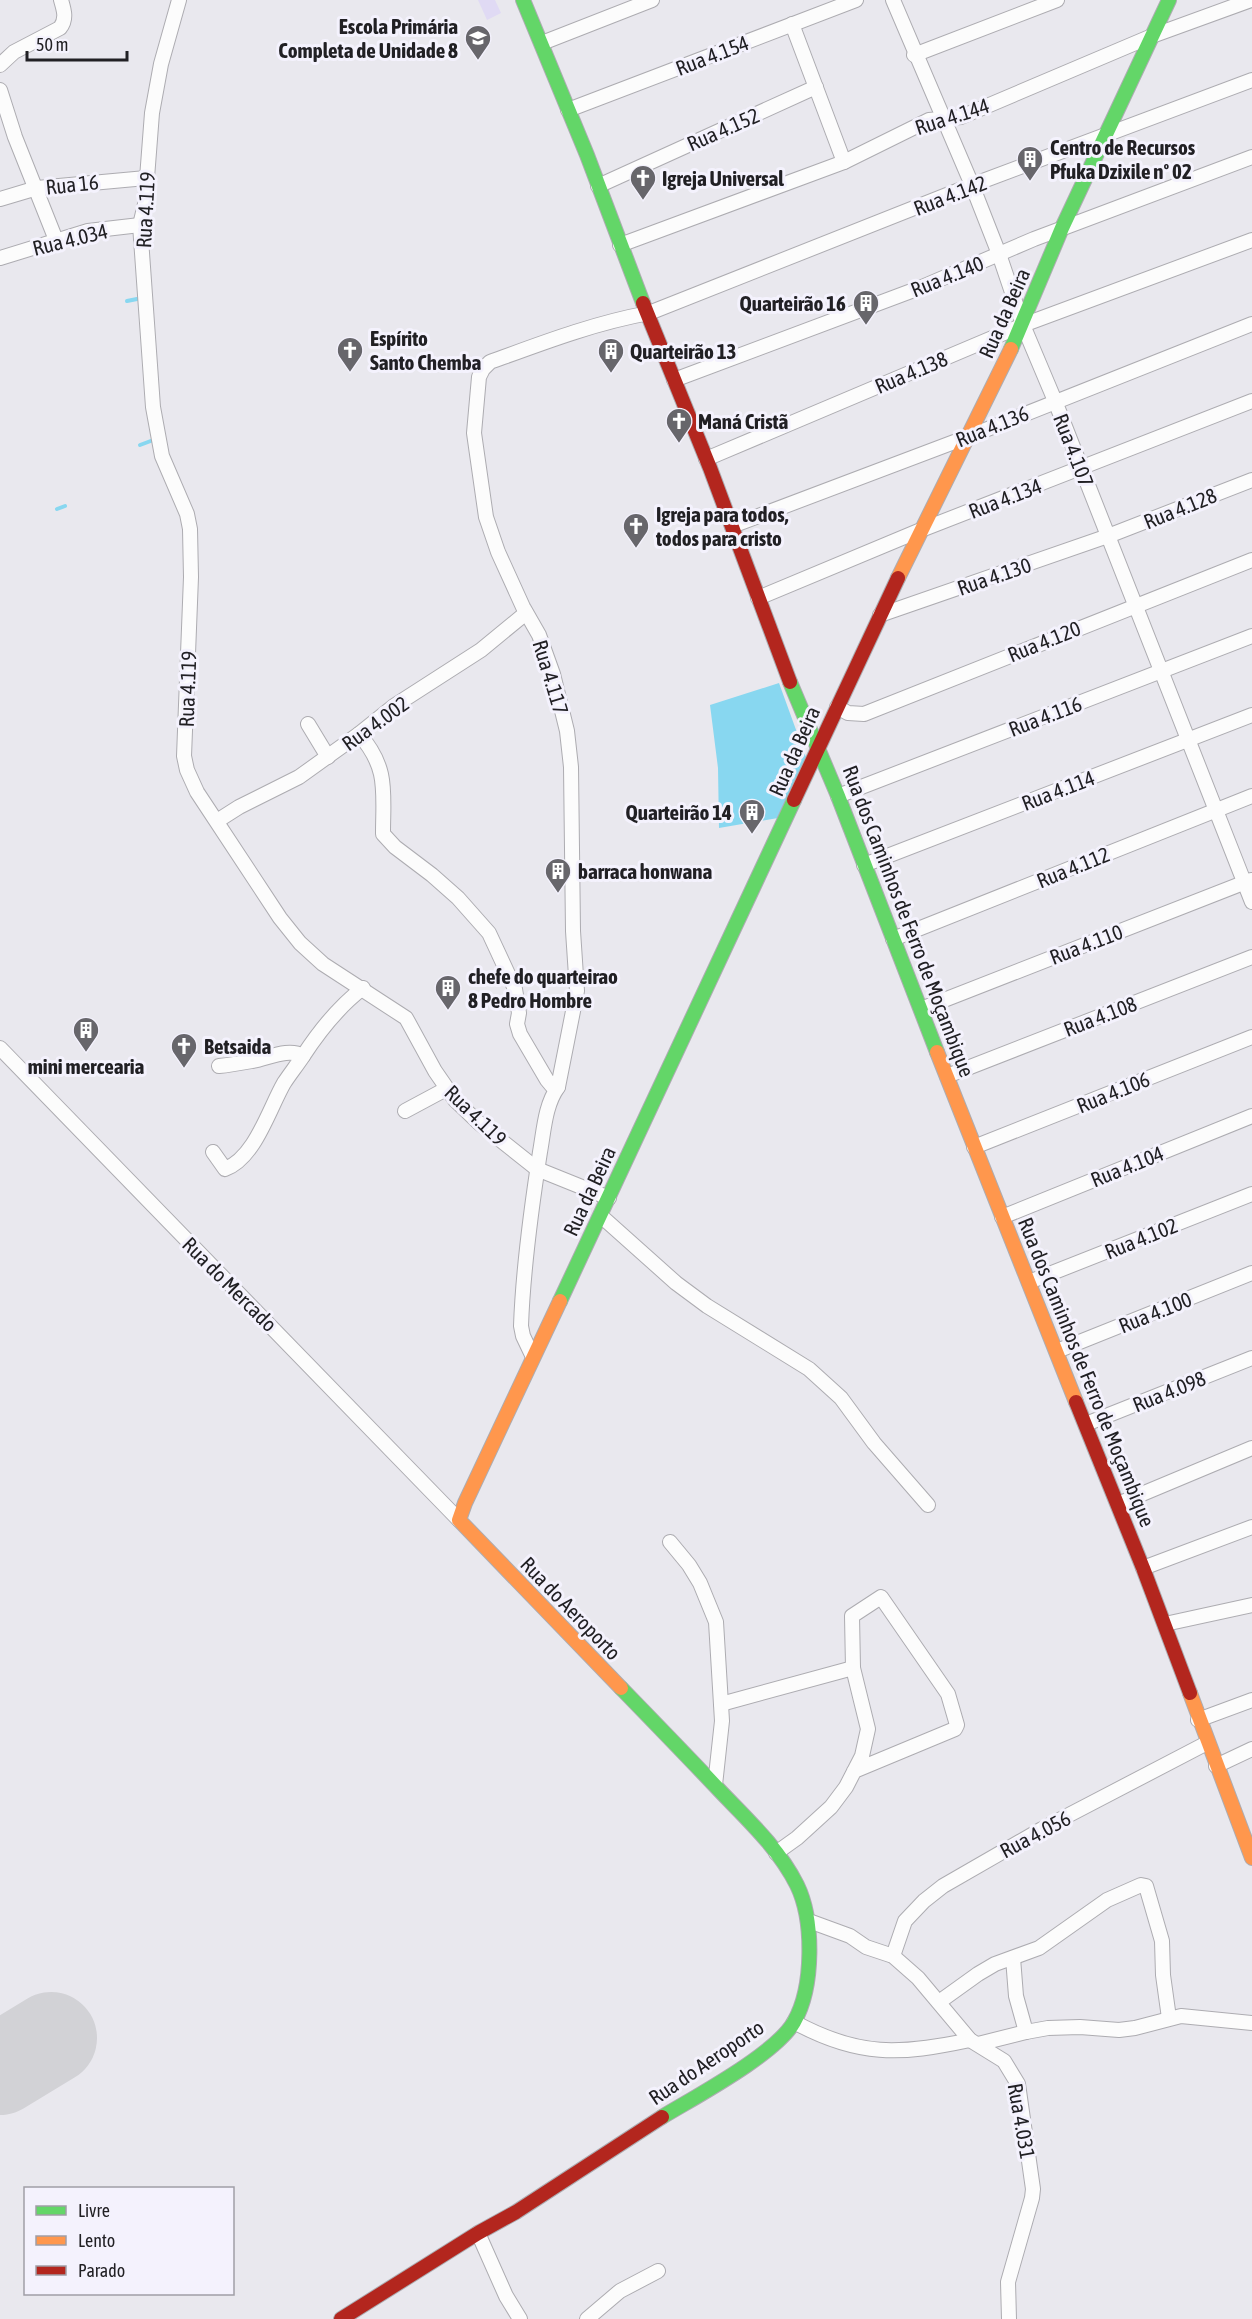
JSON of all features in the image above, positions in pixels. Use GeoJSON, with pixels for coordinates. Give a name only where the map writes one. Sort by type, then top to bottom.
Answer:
{"type":"FeatureCollection","features":[{"type":"Feature","properties":{"kind":"main road","name":"Rua dos Caminhos de Ferro de Moçambique"},"geometry":{"type":"LineString","coordinates":[[523,0],[649,313],[758,598],[838,796],[974,1147],[1118,1504],[1252,1858]]}},
{"type":"Feature","properties":{"kind":"main road","name":"Rua da Beira"},"geometry":{"type":"LineString","coordinates":[[459,1520],[880,615],[1023,325],[1062,228],[1169,0]]}},
{"type":"Feature","properties":{"kind":"main road","name":"Rua do Aeroporto"},"geometry":{"type":"LineString","coordinates":[[341,2319],[478,2233],[516,2212],[728,2077],[777,2042],[794,2022],[805,1992],[810,1942],[808,1921],[797,1885],[767,1840],[459,1520]]}},
{"type":"Feature","properties":{"kind":"street"},"geometry":{"type":"LineString","coordinates":[[0,65],[14,52],[60,28],[64,23],[61,0]]}},
{"type":"Feature","properties":{"kind":"street","name":"Rua 4.119"},"geometry":{"type":"LineString","coordinates":[[179,0],[161,64],[152,113],[145,204],[140,225],[153,407],[162,456],[187,514],[190,529],[191,577],[184,756],[192,781],[280,918],[300,943],[349,981],[406,1018],[446,1089],[479,1123],[537,1169],[609,1198]]}},
{"type":"Feature","properties":{"kind":"street"},"geometry":{"type":"LineString","coordinates":[[542,43],[652,0]]}},
{"type":"Feature","properties":{"kind":"street","name":"Rua 4.154"},"geometry":{"type":"LineString","coordinates":[[568,110],[856,0]]}},
{"type":"Feature","properties":{"kind":"street","name":"Rua 4.107"},"geometry":{"type":"LineString","coordinates":[[893,0],[972,186],[999,254],[1023,325],[1107,537],[1216,810],[1248,881],[1252,902]]}},
{"type":"Feature","properties":{"kind":"street"},"geometry":{"type":"LineString","coordinates":[[915,55],[1057,0]]}},
{"type":"Feature","properties":{"kind":"street","name":"Rua 4.144"},"geometry":{"type":"LineString","coordinates":[[620,245],[844,162],[929,120],[961,117],[1152,36],[1251,0]]}},
{"type":"Feature","properties":{"kind":"street"},"geometry":{"type":"LineString","coordinates":[[792,24],[844,162]]}},
{"type":"Feature","properties":{"kind":"street","name":"Rua 4.142"},"geometry":{"type":"LineString","coordinates":[[649,313],[972,186],[1252,80]]}},
{"type":"Feature","properties":{"kind":"street","name":"Rua 4.152"},"geometry":{"type":"LineString","coordinates":[[598,186],[816,87]]}},
{"type":"Feature","properties":{"kind":"street"},"geometry":{"type":"LineString","coordinates":[[0,90],[15,137],[56,240]]}},
{"type":"Feature","properties":{"kind":"street","name":"Rua 4.140"},"geometry":{"type":"LineString","coordinates":[[674,380],[922,287],[1062,228],[1252,157]]}},
{"type":"Feature","properties":{"kind":"street","name":"Rua 16"},"geometry":{"type":"LineString","coordinates":[[0,199],[36,188],[146,178]]}},
{"type":"Feature","properties":{"kind":"street","name":"Rua 4.034"},"geometry":{"type":"LineString","coordinates":[[0,258],[88,231],[140,225]]}},
{"type":"Feature","properties":{"kind":"street","name":"Rua 4.138"},"geometry":{"type":"LineString","coordinates":[[706,459],[1023,325],[1252,240]]}},
{"type":"Feature","properties":{"kind":"street","name":"Rua 4.117"},"geometry":{"type":"LineString","coordinates":[[533,1357],[521,1326],[537,1169],[545,1119],[551,1096],[558,1087],[577,991],[573,931],[571,767],[567,732],[553,674],[539,635],[526,613],[498,552],[486,517],[474,433],[479,377],[490,362],[611,321],[649,313]]}},
{"type":"Feature","properties":{"kind":"street","name":"Rua 4.136"},"geometry":{"type":"LineString","coordinates":[[732,526],[970,436],[1252,324]]}},
{"type":"Feature","properties":{"kind":"street","name":"Rua 4.134"},"geometry":{"type":"LineString","coordinates":[[758,598],[921,530],[1252,401]]}},
{"type":"Feature","properties":{"kind":"street","name":"Rua 4.128"},"geometry":{"type":"LineString","coordinates":[[1107,537],[1252,480]]}},
{"type":"Feature","properties":{"kind":"street","name":"Rua 4.130"},"geometry":{"type":"LineString","coordinates":[[880,615],[1107,537]]}},
{"type":"Feature","properties":{"kind":"street","name":"Rua 4.120"},"geometry":{"type":"LineString","coordinates":[[837,707],[848,713],[864,714],[1252,560]]}},
{"type":"Feature","properties":{"kind":"street","name":"Rua 4.002"},"geometry":{"type":"LineString","coordinates":[[217,821],[298,777],[328,757],[394,706],[481,650],[526,613]]}},
{"type":"Feature","properties":{"kind":"street","name":"Rua 4.116"},"geometry":{"type":"LineString","coordinates":[[838,796],[1252,636]]}},
{"type":"Feature","properties":{"kind":"street","name":"Rua 4.114"},"geometry":{"type":"LineString","coordinates":[[864,865],[1252,715]]}},
{"type":"Feature","properties":{"kind":"street"},"geometry":{"type":"LineString","coordinates":[[308,724],[328,757]]}},
{"type":"Feature","properties":{"kind":"street"},"geometry":{"type":"LineString","coordinates":[[359,734],[368,746],[384,778],[384,834],[395,847],[432,874],[458,898],[489,933],[515,989],[519,1013],[517,1024],[520,1034],[547,1080],[552,1086],[558,1087]]}},
{"type":"Feature","properties":{"kind":"street","name":"Rua 4.112"},"geometry":{"type":"LineString","coordinates":[[893,939],[1252,796]]}},
{"type":"Feature","properties":{"kind":"street","name":"Rua 4.110"},"geometry":{"type":"LineString","coordinates":[[921,1009],[1248,881]]}},
{"type":"Feature","properties":{"kind":"street","name":"Rua 4.108"},"geometry":{"type":"LineString","coordinates":[[947,1076],[1252,957]]}},
{"type":"Feature","properties":{"kind":"street"},"geometry":{"type":"LineString","coordinates":[[213,1152],[225,1169],[240,1160],[258,1134],[285,1082],[303,1056],[345,1002],[363,988]]}},
{"type":"Feature","properties":{"kind":"street","name":"Rua 4.106"},"geometry":{"type":"LineString","coordinates":[[974,1147],[1252,1037]]}},
{"type":"Feature","properties":{"kind":"street","name":"Rua do Mercado"},"geometry":{"type":"LineString","coordinates":[[0,1048],[459,1520]]}},
{"type":"Feature","properties":{"kind":"street"},"geometry":{"type":"LineString","coordinates":[[219,1066],[254,1061],[280,1054],[296,1053],[303,1056]]}},
{"type":"Feature","properties":{"kind":"street"},"geometry":{"type":"LineString","coordinates":[[405,1111],[446,1089]]}},
{"type":"Feature","properties":{"kind":"street","name":"Rua 4.104"},"geometry":{"type":"LineString","coordinates":[[1002,1216],[1252,1116]]}},
{"type":"Feature","properties":{"kind":"street","name":"Rua 4.102"},"geometry":{"type":"LineString","coordinates":[[1029,1282],[1252,1194]]}},
{"type":"Feature","properties":{"kind":"street"},"geometry":{"type":"LineString","coordinates":[[601,1216],[676,1283],[707,1306],[809,1369],[841,1398],[874,1443],[928,1505]]}},
{"type":"Feature","properties":{"kind":"street","name":"Rua 4.100"},"geometry":{"type":"LineString","coordinates":[[1057,1351],[1252,1273]]}},
{"type":"Feature","properties":{"kind":"street","name":"Rua 4.098"},"geometry":{"type":"LineString","coordinates":[[1086,1424],[1252,1358]]}},
{"type":"Feature","properties":{"kind":"street"},"geometry":{"type":"LineString","coordinates":[[1118,1504],[1252,1448]]}},
{"type":"Feature","properties":{"kind":"street"},"geometry":{"type":"LineString","coordinates":[[1143,1568],[1252,1527]]}},
{"type":"Feature","properties":{"kind":"street"},"geometry":{"type":"LineString","coordinates":[[670,1542],[689,1564],[714,1616],[718,1642],[722,1739],[715,1785]]}},
{"type":"Feature","properties":{"kind":"street"},"geometry":{"type":"LineString","coordinates":[[776,1853],[797,1838],[831,1807],[846,1787],[854,1771],[862,1756],[868,1729],[853,1668],[852,1616],[881,1597],[948,1694],[957,1725],[955,1729],[854,1771]]}},
{"type":"Feature","properties":{"kind":"street"},"geometry":{"type":"LineString","coordinates":[[1165,1624],[1252,1605]]}},
{"type":"Feature","properties":{"kind":"street"},"geometry":{"type":"LineString","coordinates":[[721,1704],[853,1668]]}},
{"type":"Feature","properties":{"kind":"street"},"geometry":{"type":"LineString","coordinates":[[1198,1719],[1252,1700]]}},
{"type":"Feature","properties":{"kind":"street","name":"Rua 4.056"},"geometry":{"type":"LineString","coordinates":[[893,1956],[905,1921],[924,1901],[943,1887],[1042,1829],[1208,1743]]}},
{"type":"Feature","properties":{"kind":"street"},"geometry":{"type":"LineString","coordinates":[[1216,1766],[1252,1749]]}},
{"type":"Feature","properties":{"kind":"street"},"geometry":{"type":"LineString","coordinates":[[939,2002],[978,1974],[1046,1944],[1107,1900],[1142,1885],[1146,1886],[1162,1941],[1163,1975],[1169,2018]]}},
{"type":"Feature","properties":{"kind":"street","name":"Rua 4.031"},"geometry":{"type":"LineString","coordinates":[[808,1921],[850,1936],[867,1947],[893,1956],[918,1978],[974,2042],[1004,2061],[1011,2070],[1018,2084],[1025,2122],[1032,2198],[1008,2282],[1009,2319]]}},
{"type":"Feature","properties":{"kind":"street"},"geometry":{"type":"LineString","coordinates":[[1012,1958],[1016,1996],[1026,2032]]}},
{"type":"Feature","properties":{"kind":"street"},"geometry":{"type":"LineString","coordinates":[[794,2022],[816,2034],[879,2052],[915,2051],[1026,2032],[1080,2027],[1119,2030],[1181,2016],[1252,2023]]}},
{"type":"Feature","properties":{"kind":"street"},"geometry":{"type":"LineString","coordinates":[[478,2233],[506,2296],[520,2319]]}},
{"type":"Feature","properties":{"kind":"street"},"geometry":{"type":"LineString","coordinates":[[587,2319],[620,2291],[658,2271]]}},
{"type":"Feature","properties":{"kind":"shaded area"},"geometry":{"type":"Polygon","coordinates":[[[478,0],[495,0],[501,13],[487,20],[478,0]]]}},
{"type":"Feature","properties":{"kind":"water"},"geometry":{"type":"Polygon","coordinates":[[[779,683],[807,760],[778,818],[719,828],[718,768],[710,705],[779,683]]]}},
{"type":"Feature","properties":{"kind":"waterway"},"geometry":{"type":"LineString","coordinates":[[127,301],[137,299]]}},
{"type":"Feature","properties":{"kind":"waterway"},"geometry":{"type":"LineString","coordinates":[[140,445],[156,439]]}},
{"type":"Feature","properties":{"kind":"waterway"},"geometry":{"type":"LineString","coordinates":[[57,509],[65,506]]}},
{"type":"Feature","properties":{"kind":"runway"},"geometry":{"type":"LineString","coordinates":[[0,2069],[51,2038]]}},
{"type":"Feature","properties":{"kind":"traffic: fast"},"geometry":{"type":"LineString","coordinates":[[523,0],[587,155],[643,303]]}},
{"type":"Feature","properties":{"kind":"traffic: fast"},"geometry":{"type":"LineString","coordinates":[[1011,349],[1062,228],[1169,0]]}},
{"type":"Feature","properties":{"kind":"traffic: fast"},"geometry":{"type":"LineString","coordinates":[[790,682],[838,796],[937,1052]]}},
{"type":"Feature","properties":{"kind":"traffic: fast"},"geometry":{"type":"LineString","coordinates":[[560,1301],[794,800]]}},
{"type":"Feature","properties":{"kind":"traffic: fast"},"geometry":{"type":"LineString","coordinates":[[621,1688],[772,1847],[797,1885],[807,1916],[809,1934],[808,1972],[801,2008],[785,2034],[734,2074],[662,2117]]}},
{"type":"Feature","properties":{"kind":"traffic: slow"},"geometry":{"type":"LineString","coordinates":[[898,578],[1011,349]]}},
{"type":"Feature","properties":{"kind":"traffic: slow"},"geometry":{"type":"LineString","coordinates":[[937,1052],[1076,1402]]}},
{"type":"Feature","properties":{"kind":"traffic: slow"},"geometry":{"type":"LineString","coordinates":[[560,1301],[459,1520],[621,1688]]}},
{"type":"Feature","properties":{"kind":"traffic: slow"},"geometry":{"type":"LineString","coordinates":[[1190,1693],[1252,1858]]}},
{"type":"Feature","properties":{"kind":"traffic: jam"},"geometry":{"type":"LineString","coordinates":[[643,303],[710,468],[790,682]]}},
{"type":"Feature","properties":{"kind":"traffic: jam"},"geometry":{"type":"LineString","coordinates":[[794,800],[898,578]]}},
{"type":"Feature","properties":{"kind":"traffic: jam"},"geometry":{"type":"LineString","coordinates":[[1076,1402],[1143,1568],[1190,1693]]}},
{"type":"Feature","properties":{"kind":"traffic: jam"},"geometry":{"type":"LineString","coordinates":[[341,2319],[478,2233],[516,2212],[662,2117]]}},
{"type":"Feature","properties":{"kind":"place","name":"Escola Primária Completa de Unidade 8"},"geometry":{"type":"Point","coordinates":[478,61]}},
{"type":"Feature","properties":{"kind":"place","name":"Centro de Recursos Pfuka Dzixile nº 02"},"geometry":{"type":"Point","coordinates":[1030,182]}},
{"type":"Feature","properties":{"kind":"place","name":"Igreja Universal"},"geometry":{"type":"Point","coordinates":[643,201]}},
{"type":"Feature","properties":{"kind":"place","name":"Quarteirão 16"},"geometry":{"type":"Point","coordinates":[866,326]}},
{"type":"Feature","properties":{"kind":"place","name":"Espírito Santo Chemba"},"geometry":{"type":"Point","coordinates":[350,373]}},
{"type":"Feature","properties":{"kind":"place","name":"Quarteirão 13"},"geometry":{"type":"Point","coordinates":[611,374]}},
{"type":"Feature","properties":{"kind":"place","name":"Maná Cristã"},"geometry":{"type":"Point","coordinates":[679,444]}},
{"type":"Feature","properties":{"kind":"place","name":"Igreja para todos, todos para cristo"},"geometry":{"type":"Point","coordinates":[636,549]}},
{"type":"Feature","properties":{"kind":"place","name":"Quarteirão 14"},"geometry":{"type":"Point","coordinates":[752,835]}},
{"type":"Feature","properties":{"kind":"place","name":"barraca honwana"},"geometry":{"type":"Point","coordinates":[558,894]}},
{"type":"Feature","properties":{"kind":"place","name":"chefe do quarteirao 8 Pedro Hombre"},"geometry":{"type":"Point","coordinates":[448,1011]}},
{"type":"Feature","properties":{"kind":"place","name":"mini mercearia"},"geometry":{"type":"Point","coordinates":[86,1053]}},
{"type":"Feature","properties":{"kind":"place","name":"Betsaida"},"geometry":{"type":"Point","coordinates":[184,1069]}}]}
